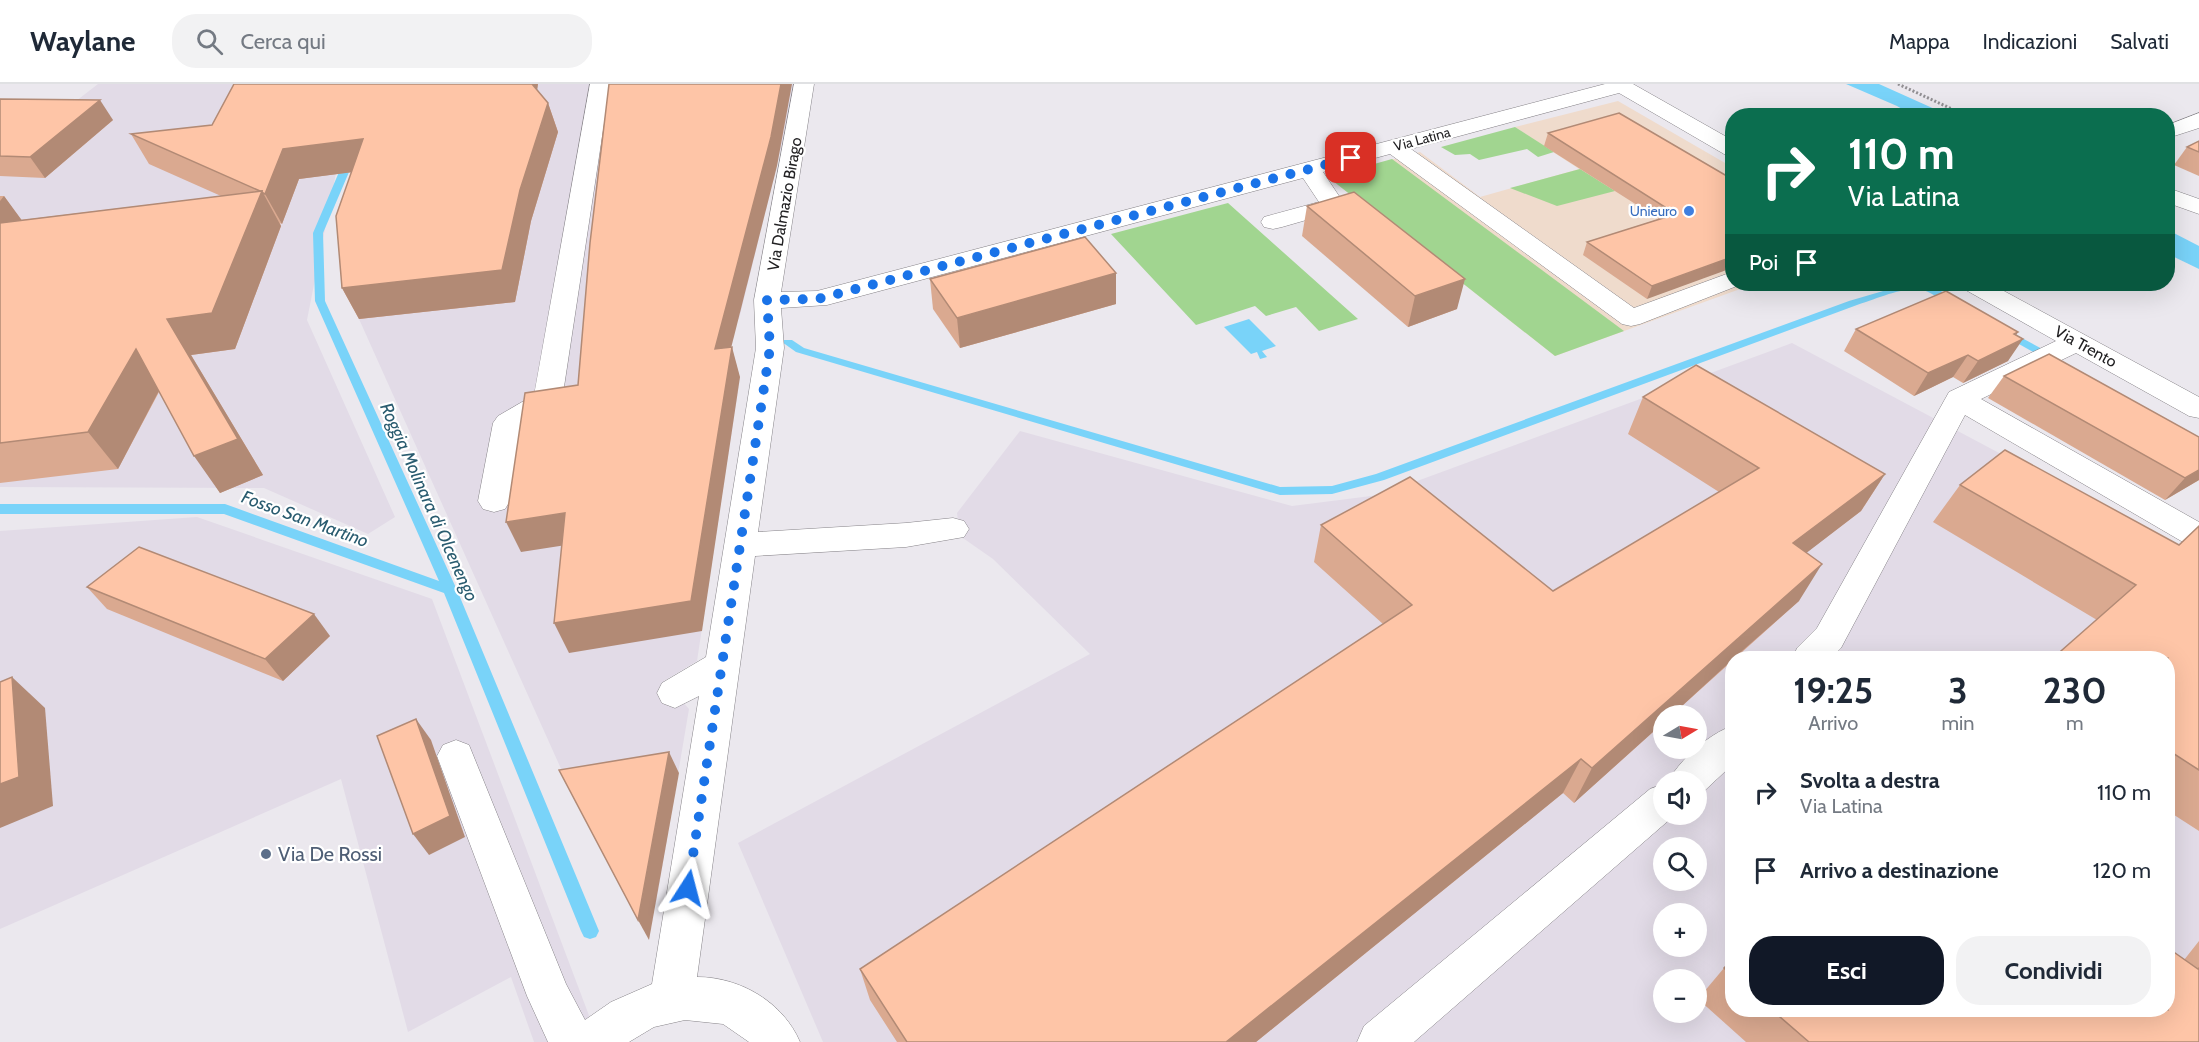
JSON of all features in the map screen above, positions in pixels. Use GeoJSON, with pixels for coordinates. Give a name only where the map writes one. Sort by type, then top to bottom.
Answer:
{"type":"FeatureCollection","features":[{"type":"Feature","properties":{"kind":"street"},"geometry":{"type":"LineString","coordinates":[[494,501],[508,423],[548,400],[600,84]]}},
{"type":"Feature","properties":{"kind":"street","name":"Via Dalmazio Birago"},"geometry":{"type":"LineString","coordinates":[[672,1000],[770,348],[767,300],[804,84]]}},
{"type":"Feature","properties":{"kind":"street"},"geometry":{"type":"LineString","coordinates":[[1629,94],[1725,145]]}},
{"type":"Feature","properties":{"kind":"street","name":"Via Latina"},"geometry":{"type":"LineString","coordinates":[[767,300],[818,299],[1394,147],[1629,94]]}},
{"type":"Feature","properties":{"kind":"street"},"geometry":{"type":"LineString","coordinates":[[2175,129],[2199,120]]}},
{"type":"Feature","properties":{"kind":"street"},"geometry":{"type":"LineString","coordinates":[[1394,147],[1631,318],[1725,283]]}},
{"type":"Feature","properties":{"kind":"street"},"geometry":{"type":"LineString","coordinates":[[1273,222],[1333,205],[1309,169]]}},
{"type":"Feature","properties":{"kind":"street"},"geometry":{"type":"LineString","coordinates":[[2175,198],[2199,207]]}},
{"type":"Feature","properties":{"kind":"street","name":"Via Trento"},"geometry":{"type":"LineString","coordinates":[[1982,291],[2059,351],[2199,410]]}},
{"type":"Feature","properties":{"kind":"street"},"geometry":{"type":"LineString","coordinates":[[1817,651],[1829,638],[1959,399],[2059,351]]}},
{"type":"Feature","properties":{"kind":"street"},"geometry":{"type":"LineString","coordinates":[[1959,399],[2199,537]]}},
{"type":"Feature","properties":{"kind":"street"},"geometry":{"type":"LineString","coordinates":[[740,545],[906,535],[952,529]]}},
{"type":"Feature","properties":{"kind":"street"},"geometry":{"type":"LineString","coordinates":[[675,693],[722,665]]}},
{"type":"Feature","properties":{"kind":"street"},"geometry":{"type":"LineString","coordinates":[[1699,771],[1725,748]]}},
{"type":"Feature","properties":{"kind":"street"},"geometry":{"type":"LineString","coordinates":[[456,756],[549,996],[572,1042]]}},
{"type":"Feature","properties":{"kind":"street"},"geometry":{"type":"LineString","coordinates":[[1380,1042],[1653,810]]}},
{"type":"Feature","properties":{"kind":"street"},"geometry":{"type":"LineString","coordinates":[[593,1042],[605,1031],[638,1011],[672,1000],[703,998],[731,1004],[756,1017],[777,1042]]}},
{"type":"Feature","properties":{"kind":"path"},"geometry":{"type":"LineString","coordinates":[[1898,84],[1950,108]]}},
{"type":"Feature","properties":{"kind":"shaded area"},"geometry":{"type":"Polygon","coordinates":[[[98,84],[370,84],[339,158],[307,320],[395,517],[368,534],[264,488],[0,487],[0,151],[18,146],[98,84]]]}},
{"type":"Feature","properties":{"kind":"shaded area"},"geometry":{"type":"Polygon","coordinates":[[[410,84],[797,84],[739,319],[708,335],[740,377],[697,661],[664,681],[689,709],[656,904],[633,909],[571,791],[359,319],[354,271],[410,84]]]}},
{"type":"Feature","properties":{"kind":"shaded area"},"geometry":{"type":"Polygon","coordinates":[[[1618,101],[1725,163],[1725,291],[1735,291],[1555,356],[1328,177],[1420,152],[1480,197],[1579,169],[1515,127],[1618,101]]]}},
{"type":"Feature","properties":{"kind":"shaded area"},"geometry":{"type":"Polygon","coordinates":[[[1792,343],[2199,559],[2199,1042],[823,1042],[738,843],[1090,654],[993,559],[960,536],[957,513],[1020,431],[1292,506],[1379,495],[1792,343]]]}},
{"type":"Feature","properties":{"kind":"shaded area"},"geometry":{"type":"Polygon","coordinates":[[[197,517],[432,599],[599,1042],[534,1042],[511,977],[408,1032],[341,779],[0,929],[0,531],[197,517]]]}},
{"type":"Feature","properties":{"kind":"green space"},"geometry":{"type":"Polygon","coordinates":[[[1515,127],[1554,152],[1538,157],[1527,149],[1479,160],[1470,154],[1455,155],[1441,147],[1515,127]]]}},
{"type":"Feature","properties":{"kind":"green space"},"geometry":{"type":"Polygon","coordinates":[[[1392,159],[1624,331],[1555,356],[1328,177],[1392,159]]]}},
{"type":"Feature","properties":{"kind":"green space"},"geometry":{"type":"Polygon","coordinates":[[[1580,169],[1615,191],[1557,206],[1510,188],[1580,169]]]}},
{"type":"Feature","properties":{"kind":"green space"},"geometry":{"type":"Polygon","coordinates":[[[1228,203],[1358,319],[1319,331],[1296,307],[1266,316],[1255,306],[1196,325],[1111,234],[1228,203]]]}},
{"type":"Feature","properties":{"kind":"water"},"geometry":{"type":"Polygon","coordinates":[[[1846,84],[1879,84],[1932,108],[1900,108],[1846,84]]]}},
{"type":"Feature","properties":{"kind":"water"},"geometry":{"type":"Polygon","coordinates":[[[2175,234],[2199,246],[2199,269],[2175,257],[2175,234]]]}},
{"type":"Feature","properties":{"kind":"water"},"geometry":{"type":"Polygon","coordinates":[[[1249,319],[1276,346],[1262,351],[1267,357],[1260,359],[1257,352],[1251,354],[1224,327],[1249,319]]]}},
{"type":"Feature","properties":{"kind":"building"},"geometry":{"type":"Polygon","coordinates":[[[234,84],[532,84],[548,103],[520,190],[502,270],[342,288],[336,216],[363,139],[283,149],[265,194],[131,134],[212,125],[234,84]]]}},
{"type":"Feature","properties":{"kind":"building"},"geometry":{"type":"Polygon","coordinates":[[[609,84],[781,84],[771,137],[715,349],[732,347],[691,601],[554,623],[565,513],[506,522],[525,393],[578,385],[590,243],[609,84]]]}},
{"type":"Feature","properties":{"kind":"building"},"geometry":{"type":"Polygon","coordinates":[[[0,99],[100,100],[30,157],[0,156],[0,99]]]}},
{"type":"Feature","properties":{"kind":"building","name":"Unieuro"},"geometry":{"type":"Polygon","coordinates":[[[1619,113],[1725,175],[1725,260],[1652,286],[1587,242],[1676,214],[1548,133],[1619,113]]]}},
{"type":"Feature","properties":{"kind":"building"},"geometry":{"type":"Polygon","coordinates":[[[2199,141],[2199,152],[2187,147],[2199,141]]]}},
{"type":"Feature","properties":{"kind":"building"},"geometry":{"type":"Polygon","coordinates":[[[262,191],[212,313],[167,319],[238,439],[194,456],[136,349],[88,432],[0,443],[0,223],[262,191]]]}},
{"type":"Feature","properties":{"kind":"building"},"geometry":{"type":"Polygon","coordinates":[[[1354,192],[1465,279],[1415,296],[1307,206],[1354,192]]]}},
{"type":"Feature","properties":{"kind":"building"},"geometry":{"type":"Polygon","coordinates":[[[1085,237],[1116,273],[957,318],[930,279],[1085,237]]]}},
{"type":"Feature","properties":{"kind":"building"},"geometry":{"type":"Polygon","coordinates":[[[1946,291],[2018,332],[2014,334],[2023,339],[1978,361],[1968,355],[1928,373],[1856,329],[1946,291]]]}},
{"type":"Feature","properties":{"kind":"building"},"geometry":{"type":"Polygon","coordinates":[[[2049,354],[2199,437],[2199,470],[2185,478],[2004,376],[2049,354]]]}},
{"type":"Feature","properties":{"kind":"building"},"geometry":{"type":"Polygon","coordinates":[[[1696,365],[1885,474],[1793,543],[1822,564],[1663,705],[1653,705],[1653,714],[1592,768],[1581,759],[1226,1042],[907,1042],[860,969],[1412,605],[1321,525],[1410,477],[1553,591],[1759,468],[1643,397],[1696,365]]]}},
{"type":"Feature","properties":{"kind":"building"},"geometry":{"type":"Polygon","coordinates":[[[2005,450],[2179,545],[2199,526],[2199,770],[2175,755],[2175,651],[2061,651],[2136,585],[1960,485],[2005,450]]]}},
{"type":"Feature","properties":{"kind":"building"},"geometry":{"type":"Polygon","coordinates":[[[139,547],[314,614],[265,659],[87,587],[139,547]]]}},
{"type":"Feature","properties":{"kind":"building"},"geometry":{"type":"Polygon","coordinates":[[[12,677],[19,777],[0,784],[0,682],[12,677]]]}},
{"type":"Feature","properties":{"kind":"building"},"geometry":{"type":"Polygon","coordinates":[[[416,719],[450,816],[413,834],[377,736],[416,719]]]}},
{"type":"Feature","properties":{"kind":"building"},"geometry":{"type":"Polygon","coordinates":[[[669,752],[638,920],[559,770],[669,752]]]}},
{"type":"Feature","properties":{"kind":"building"},"geometry":{"type":"Polygon","coordinates":[[[2175,953],[2199,968],[2199,1042],[1809,1042],[1780,1017],[2175,1017],[2175,953]]]}},
{"type":"Feature","properties":{"kind":"waterway","name":"Roggia Molinara di Olcenengo"},"geometry":{"type":"LineString","coordinates":[[350,158],[318,233],[320,301],[450,590]]}},
{"type":"Feature","properties":{"kind":"waterway"},"geometry":{"type":"LineString","coordinates":[[788,342],[800,350],[1280,491],[1332,490],[1380,477],[1853,303],[1893,291]]}},
{"type":"Feature","properties":{"kind":"waterway"},"geometry":{"type":"LineString","coordinates":[[1934,291],[1954,302]]}},
{"type":"Feature","properties":{"kind":"waterway"},"geometry":{"type":"LineString","coordinates":[[2007,333],[2053,359]]}},
{"type":"Feature","properties":{"kind":"waterway","name":"Fosso San Martino"},"geometry":{"type":"LineString","coordinates":[[0,509],[225,509],[450,590]]}},
{"type":"Feature","properties":{"kind":"waterway","name":"Roggia Molinara di Olcenengo"},"geometry":{"type":"LineString","coordinates":[[450,590],[590,931]]}},
{"type":"Feature","properties":{"kind":"place","name":"Unieuro"},"geometry":{"type":"Point","coordinates":[1689,211]}},
{"type":"Feature","properties":{"kind":"place","name":"Via De Rossi"},"geometry":{"type":"Point","coordinates":[266,854]}},
{"type":"Feature","properties":{"kind":"route"},"geometry":{"type":"LineString","coordinates":[[688,888],[770,348],[767,300],[818,299],[1351,158]]}}]}
